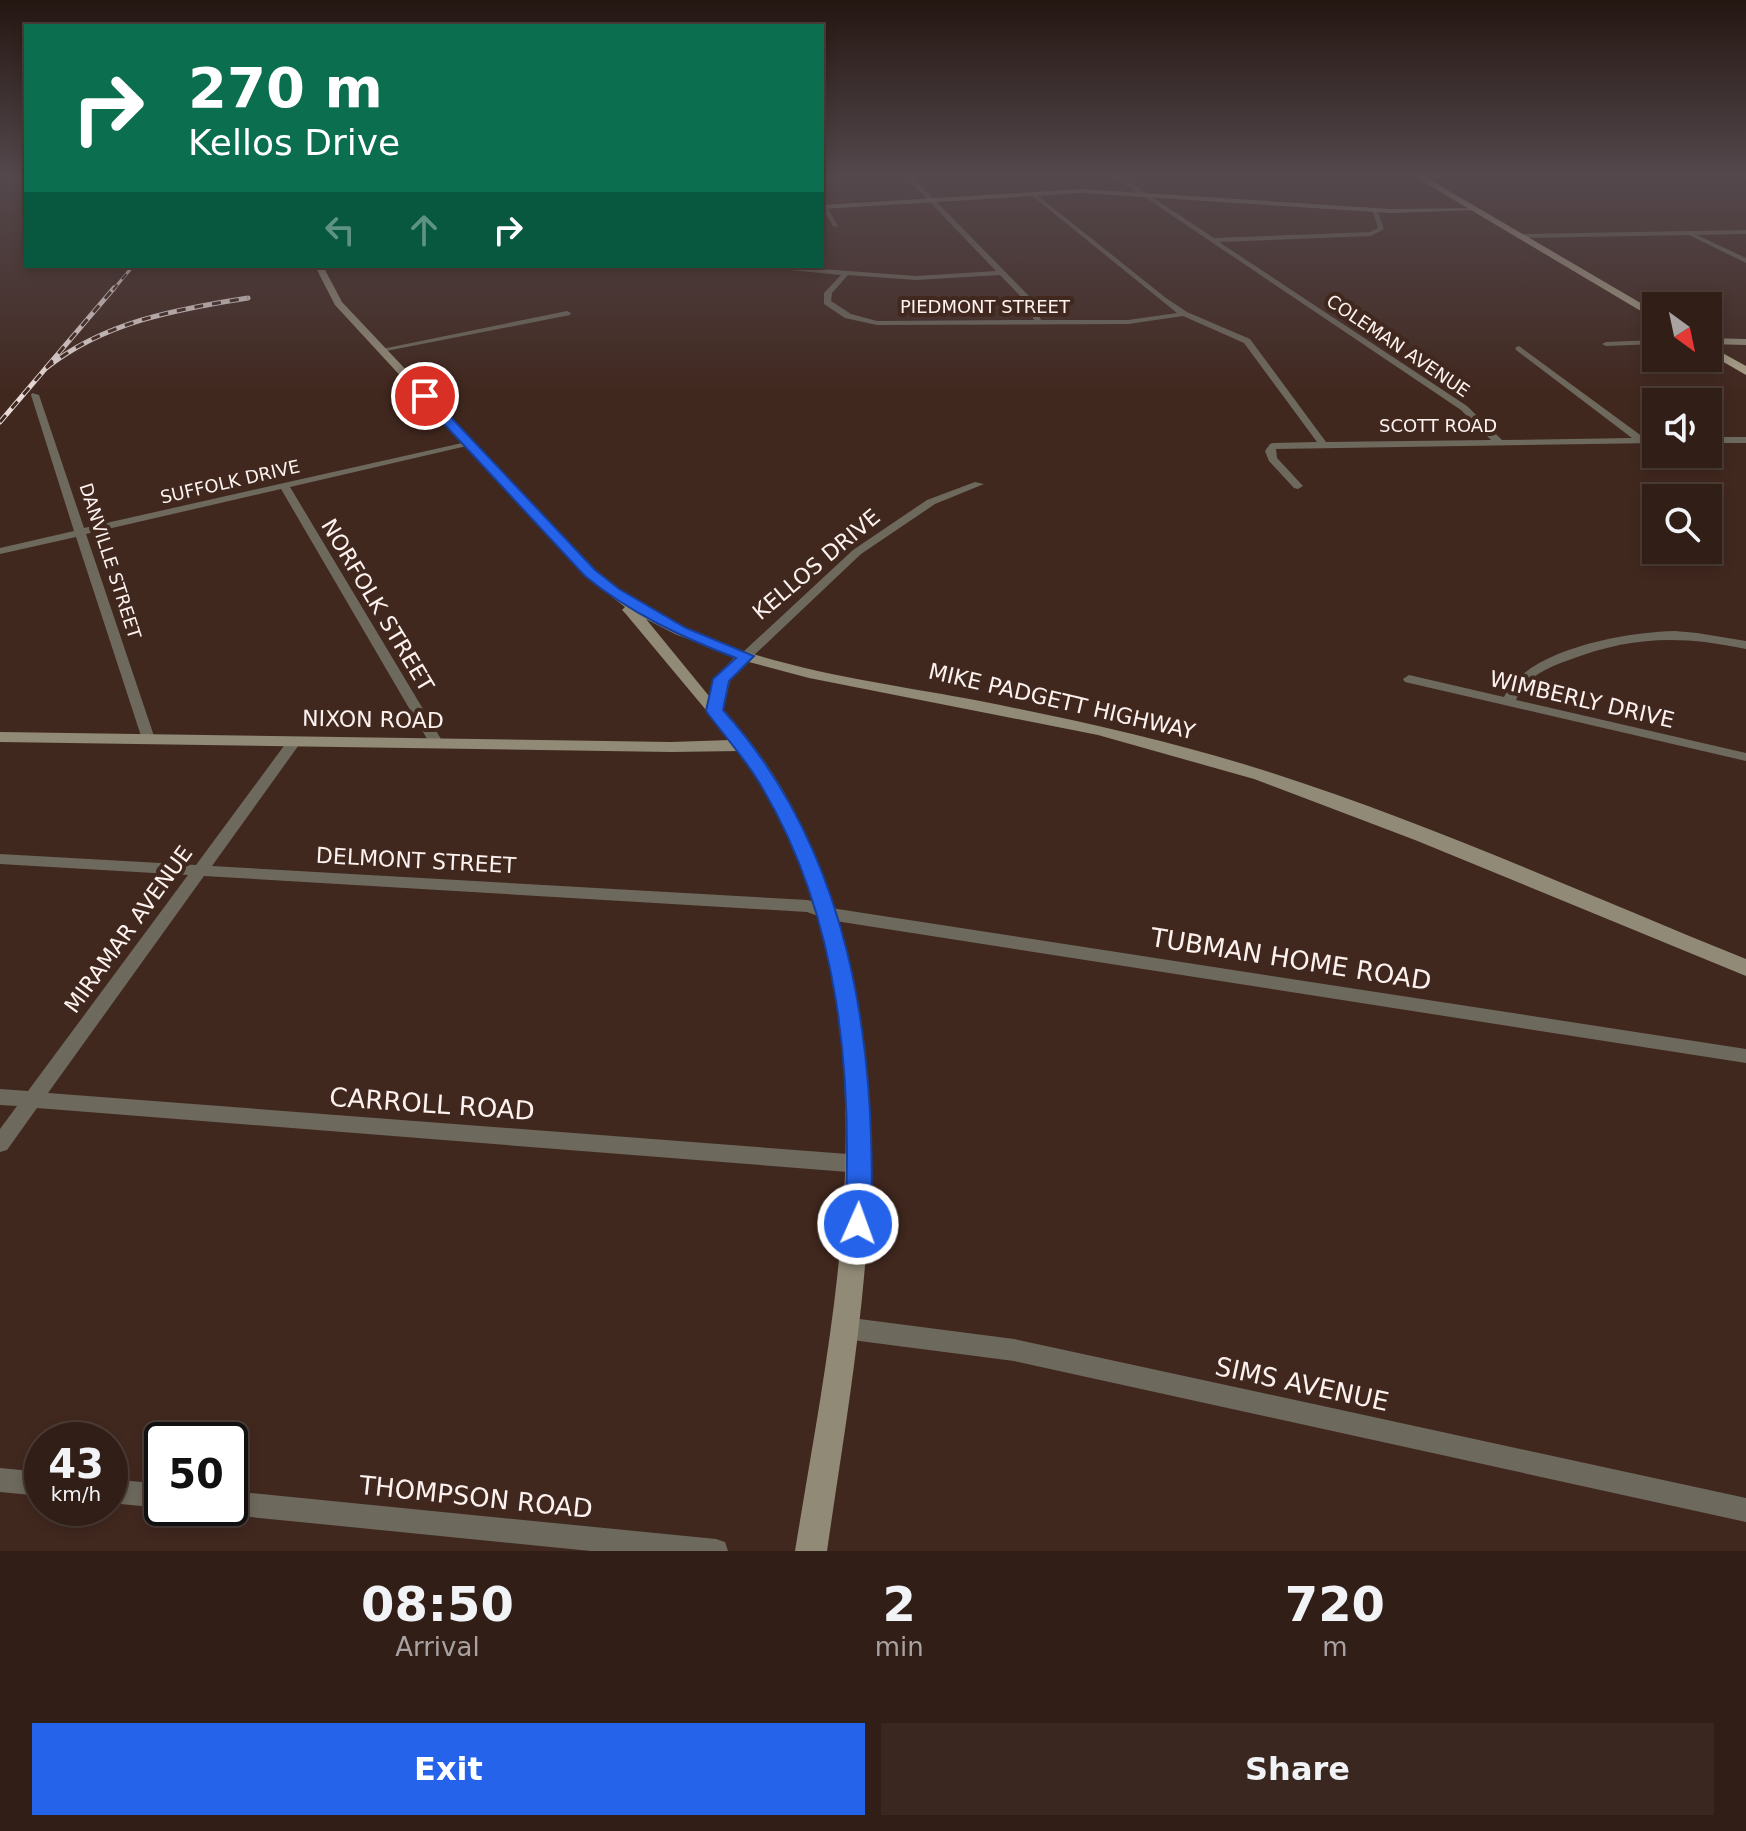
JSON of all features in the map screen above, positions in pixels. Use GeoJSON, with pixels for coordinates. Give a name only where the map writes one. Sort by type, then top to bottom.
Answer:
{"type":"FeatureCollection","features":[{"type":"Feature","properties":{"kind":"main road"},"geometry":{"type":"LineString","coordinates":[[1538,247],[1642,309]]}},
{"type":"Feature","properties":{"kind":"main road","name":"MIKE PADGETT HIGHWAY"},"geometry":{"type":"LineString","coordinates":[[320,268],[338,303],[561,541],[614,592],[671,627],[746,656],[809,673],[1100,730],[1260,775],[1422,835],[1746,968]]}},
{"type":"Feature","properties":{"kind":"main road"},"geometry":{"type":"LineString","coordinates":[[1722,341],[1746,342]]}},
{"type":"Feature","properties":{"kind":"main road"},"geometry":{"type":"LineString","coordinates":[[1722,356],[1746,371]]}},
{"type":"Feature","properties":{"kind":"main road"},"geometry":{"type":"LineString","coordinates":[[614,592],[744,745],[793,825],[829,914],[852,1031],[861,1164],[858,1224],[811,1551]]}},
{"type":"Feature","properties":{"kind":"main road","name":"KELLOS DRIVE"},"geometry":{"type":"LineString","coordinates":[[714,711],[722,679],[746,656]]}},
{"type":"Feature","properties":{"kind":"main road","name":"NIXON ROAD"},"geometry":{"type":"LineString","coordinates":[[0,737],[744,745]]}},
{"type":"Feature","properties":{"kind":"street"},"geometry":{"type":"LineString","coordinates":[[976,247],[1029,301],[1039,323]]}},
{"type":"Feature","properties":{"kind":"street"},"geometry":{"type":"LineString","coordinates":[[1100,247],[1184,314],[1247,341],[1322,443]]}},
{"type":"Feature","properties":{"kind":"street","name":"COLEMAN AVENUE"},"geometry":{"type":"LineString","coordinates":[[1221,247],[1464,408],[1499,442]]}},
{"type":"Feature","properties":{"kind":"street"},"geometry":{"type":"LineString","coordinates":[[1718,247],[1746,261]]}},
{"type":"Feature","properties":{"kind":"street"},"geometry":{"type":"LineString","coordinates":[[774,268],[926,279],[1001,273]]}},
{"type":"Feature","properties":{"kind":"street","name":"PIEDMONT STREET"},"geometry":{"type":"LineString","coordinates":[[845,274],[828,293],[827,302],[837,312],[863,321],[1128,322],[1184,314]]}},
{"type":"Feature","properties":{"kind":"street"},"geometry":{"type":"LineString","coordinates":[[381,350],[567,313]]}},
{"type":"Feature","properties":{"kind":"street"},"geometry":{"type":"LineString","coordinates":[[1606,344],[1642,343]]}},
{"type":"Feature","properties":{"kind":"street"},"geometry":{"type":"LineString","coordinates":[[1519,348],[1642,440]]}},
{"type":"Feature","properties":{"kind":"street","name":"DANVILLE STREET"},"geometry":{"type":"LineString","coordinates":[[35,395],[148,739]]}},
{"type":"Feature","properties":{"kind":"street","name":"SCOTT ROAD"},"geometry":{"type":"LineString","coordinates":[[1298,486],[1272,459],[1271,448],[1281,444],[1322,443],[1642,440]]}},
{"type":"Feature","properties":{"kind":"street"},"geometry":{"type":"LineString","coordinates":[[1722,440],[1746,440]]}},
{"type":"Feature","properties":{"kind":"street","name":"SUFFOLK DRIVE"},"geometry":{"type":"LineString","coordinates":[[0,551],[468,443]]}},
{"type":"Feature","properties":{"kind":"street","name":"KELLOS DRIVE"},"geometry":{"type":"LineString","coordinates":[[746,656],[774,626],[868,543],[931,502],[979,484]]}},
{"type":"Feature","properties":{"kind":"street","name":"NORFOLK STREET"},"geometry":{"type":"LineString","coordinates":[[284,486],[437,744]]}},
{"type":"Feature","properties":{"kind":"street"},"geometry":{"type":"LineString","coordinates":[[1508,703],[1517,683],[1532,671],[1617,639],[1679,634],[1746,645]]}},
{"type":"Feature","properties":{"kind":"street","name":"WIMBERLY DRIVE"},"geometry":{"type":"LineString","coordinates":[[1409,679],[1746,757]]}},
{"type":"Feature","properties":{"kind":"street","name":"MIRAMAR AVENUE"},"geometry":{"type":"LineString","coordinates":[[0,1144],[198,869],[294,742]]}},
{"type":"Feature","properties":{"kind":"street","name":"DELMONT STREET"},"geometry":{"type":"LineString","coordinates":[[0,859],[808,906],[829,914]]}},
{"type":"Feature","properties":{"kind":"street","name":"TUBMAN HOME ROAD"},"geometry":{"type":"LineString","coordinates":[[829,914],[1746,1056]]}},
{"type":"Feature","properties":{"kind":"street","name":"CARROLL ROAD"},"geometry":{"type":"LineString","coordinates":[[0,1097],[861,1164]]}},
{"type":"Feature","properties":{"kind":"street","name":"SIMS AVENUE"},"geometry":{"type":"LineString","coordinates":[[844,1328],[1014,1350],[1746,1510]]}},
{"type":"Feature","properties":{"kind":"street"},"geometry":{"type":"LineString","coordinates":[[0,1480],[24,1482]]}},
{"type":"Feature","properties":{"kind":"street","name":"THOMPSON ROAD"},"geometry":{"type":"LineString","coordinates":[[248,1505],[716,1551]]}},
{"type":"Feature","properties":{"kind":"railway"},"geometry":{"type":"LineString","coordinates":[[113,290],[131,268]]}},
{"type":"Feature","properties":{"kind":"railway"},"geometry":{"type":"LineString","coordinates":[[0,422],[114,288]]}},
{"type":"Feature","properties":{"kind":"railway"},"geometry":{"type":"LineString","coordinates":[[46,368],[69,352],[117,328],[194,307],[248,298]]}},
{"type":"Feature","properties":{"kind":"route"},"geometry":{"type":"LineString","coordinates":[[425,396],[590,573],[656,619],[715,646],[746,656],[722,679],[714,711],[744,745],[793,825],[829,914],[852,1031],[861,1164],[858,1224]]}}]}
